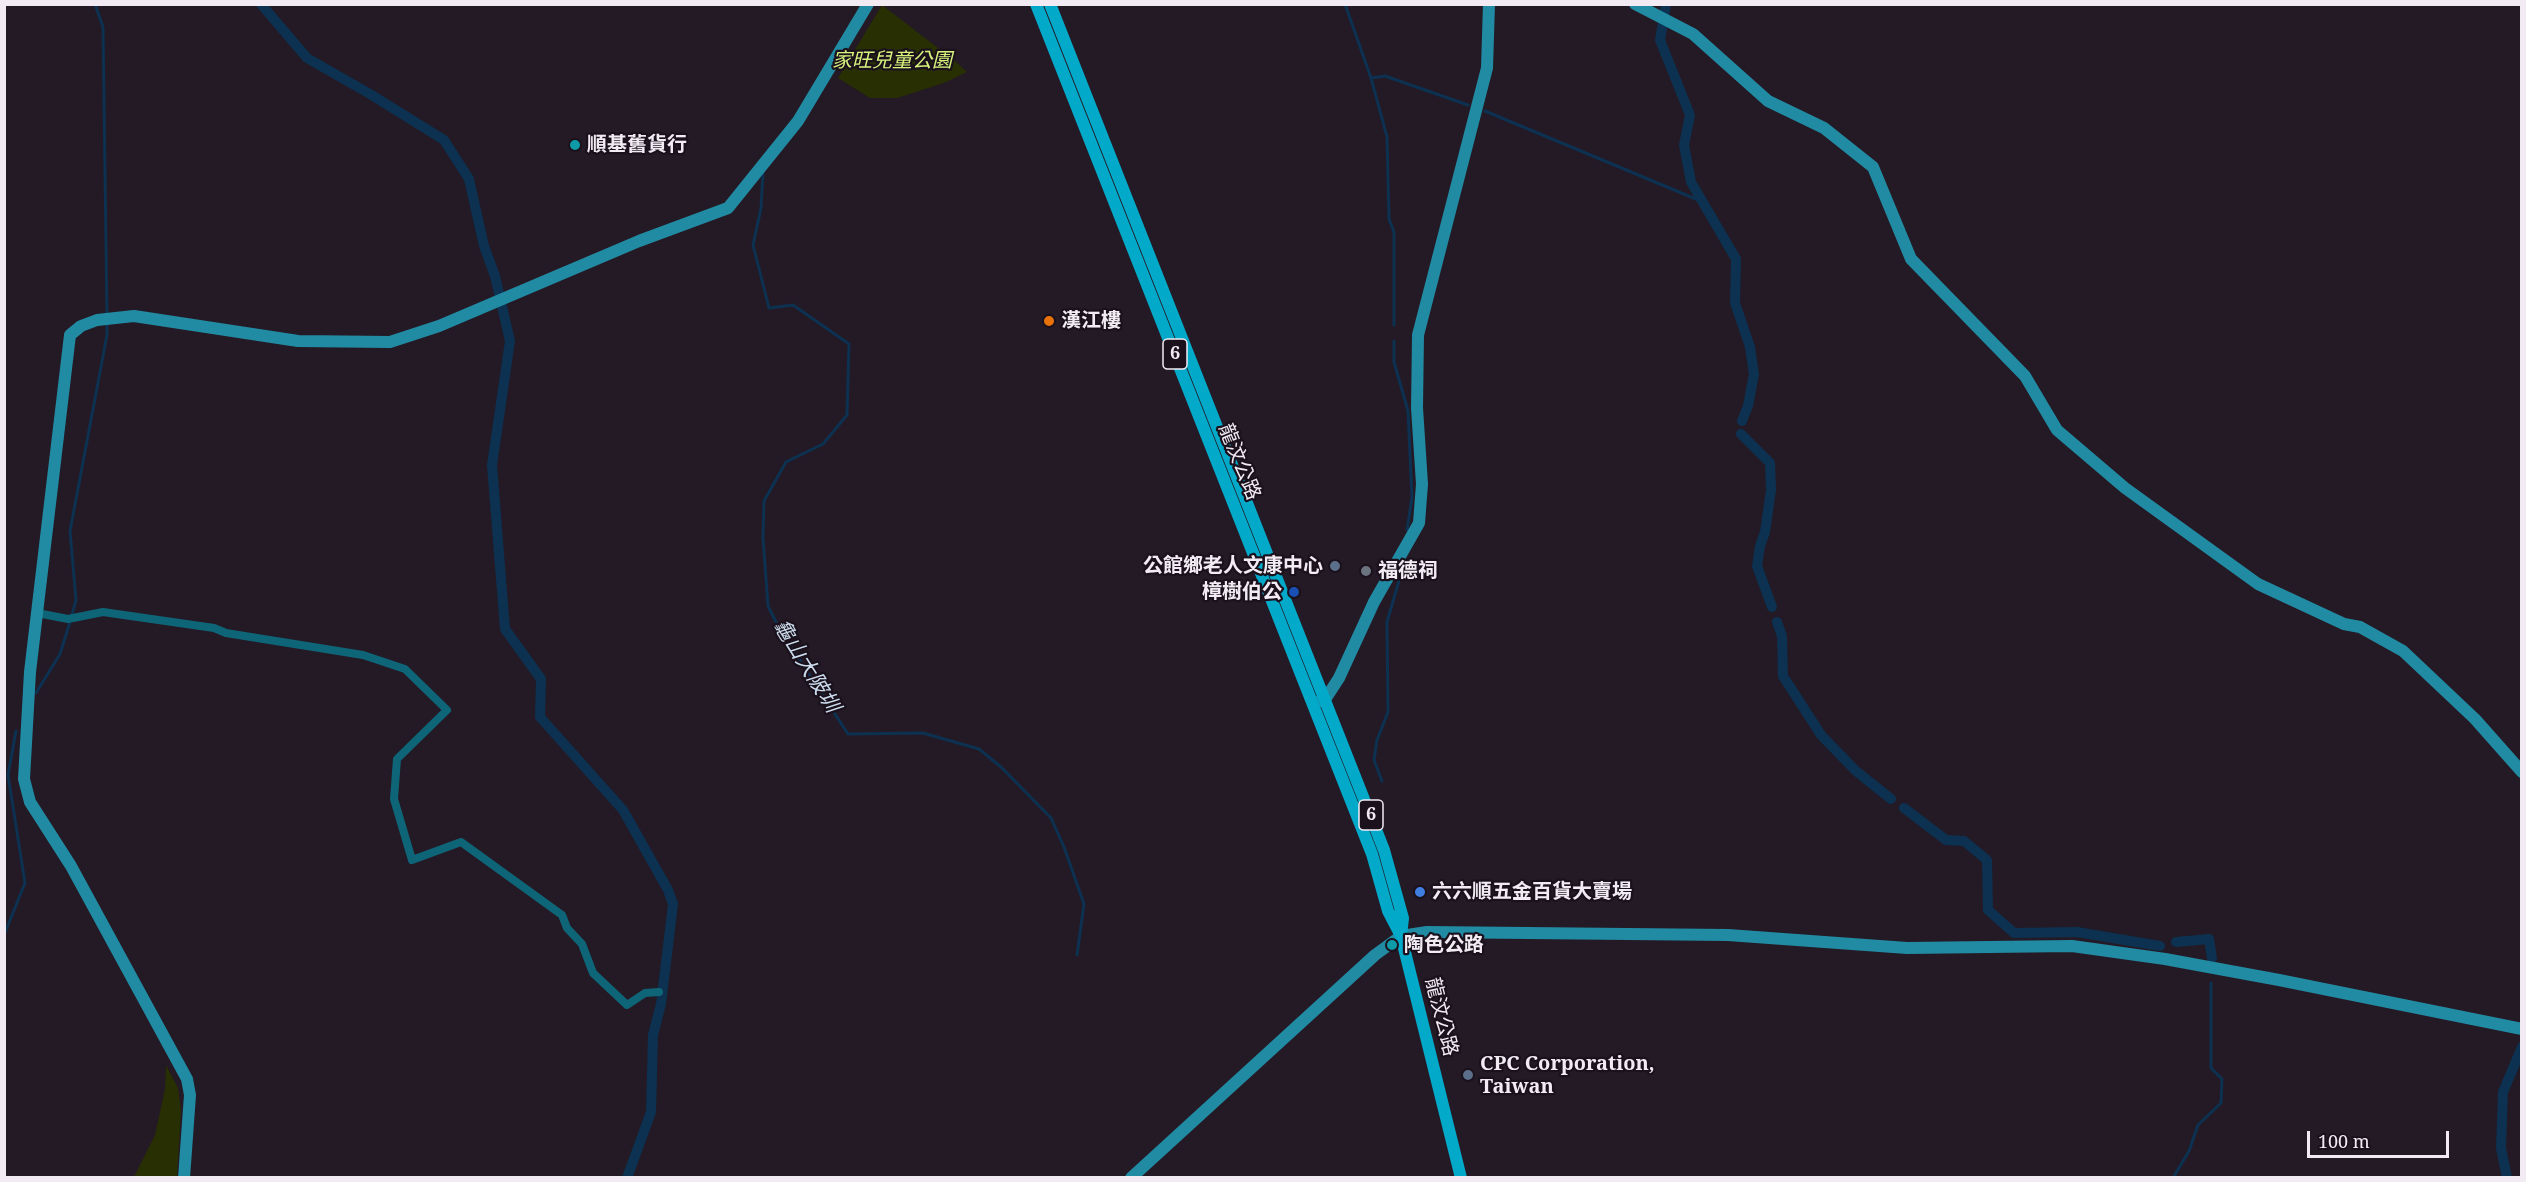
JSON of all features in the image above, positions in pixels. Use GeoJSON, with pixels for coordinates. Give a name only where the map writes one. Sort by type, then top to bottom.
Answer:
{"type":"FeatureCollection","features":[{"type":"Feature","properties":{"kind":"main road","name":"龍汶公路"},"geometry":{"type":"LineString","coordinates":[[1036,4],[1163,288],[1326,698],[1384,850],[1403,918],[1401,936]]}},
{"type":"Feature","properties":{"kind":"main road","name":"龍汶公路"},"geometry":{"type":"LineString","coordinates":[[1050,4],[1075,88],[1151,294],[1372,854],[1388,911],[1401,936],[1461,1178]]}},
{"type":"Feature","properties":{"kind":"main road"},"geometry":{"type":"LineString","coordinates":[[1151,294],[1163,288]]}},
{"type":"Feature","properties":{"kind":"street"},"geometry":{"type":"LineString","coordinates":[[184,1178],[190,1095],[187,1079],[71,866],[30,802],[24,779],[30,672],[70,335],[81,326],[107,319],[134,316],[297,341],[390,342],[439,326],[639,241],[728,208],[798,121],[868,4]]}},
{"type":"Feature","properties":{"kind":"street"},"geometry":{"type":"LineString","coordinates":[[1313,705],[1326,698],[1339,678],[1374,603],[1419,523],[1422,484],[1417,408],[1418,335],[1487,68],[1489,4]]}},
{"type":"Feature","properties":{"kind":"street"},"geometry":{"type":"LineString","coordinates":[[1639,7],[1693,34],[1768,100],[1824,128],[1873,167],[1911,259],[2025,376],[2057,430],[2125,488],[2258,584],[2344,624],[2360,627],[2403,651],[2475,719],[2522,772]]}},
{"type":"Feature","properties":{"kind":"street"},"geometry":{"type":"LineString","coordinates":[[37,613],[68,619],[103,612],[214,628],[226,633],[363,655],[405,669],[447,710],[398,759],[394,799],[412,860],[461,842],[562,915],[567,928],[582,944],[593,973],[627,1005],[645,993],[659,992]]}},
{"type":"Feature","properties":{"kind":"street"},"geometry":{"type":"LineString","coordinates":[[1131,1178],[1375,955],[1401,936],[1446,932],[1728,935],[1907,948],[2072,946],[2165,959],[2522,1029]]}},
{"type":"Feature","properties":{"kind":"green space","name":"家旺兒童公園"},"geometry":{"type":"Polygon","coordinates":[[[882,5],[967,72],[944,83],[897,98],[870,98],[838,78],[882,5]]]}},
{"type":"Feature","properties":{"kind":"green space"},"geometry":{"type":"Polygon","coordinates":[[[166,1065],[178,1088],[181,1110],[177,1177],[134,1177],[155,1135],[165,1089],[166,1065]]]}},
{"type":"Feature","properties":{"kind":"waterway"},"geometry":{"type":"LineString","coordinates":[[95,4],[103,27],[107,317]]}},
{"type":"Feature","properties":{"kind":"waterway"},"geometry":{"type":"LineString","coordinates":[[261,4],[307,58],[444,140],[469,179],[484,246],[495,276],[510,341],[492,465],[505,629],[541,679],[540,717],[623,810],[668,890],[673,904],[661,1004],[653,1035],[651,1112],[627,1178]]}},
{"type":"Feature","properties":{"kind":"waterway"},"geometry":{"type":"LineString","coordinates":[[1345,4],[1371,78],[1387,137],[1389,219],[1394,232],[1394,325]]}},
{"type":"Feature","properties":{"kind":"waterway"},"geometry":{"type":"LineString","coordinates":[[1666,4],[1660,40],[1690,115],[1684,145],[1691,182],[1736,259],[1735,303],[1750,347],[1754,374],[1748,406],[1742,421]]}},
{"type":"Feature","properties":{"kind":"waterway"},"geometry":{"type":"LineString","coordinates":[[1371,78],[1385,76],[1468,105]]}},
{"type":"Feature","properties":{"kind":"waterway"},"geometry":{"type":"LineString","coordinates":[[1485,111],[1703,202]]}},
{"type":"Feature","properties":{"kind":"waterway","name":"龜山大陂圳"},"geometry":{"type":"LineString","coordinates":[[763,172],[761,208],[753,245],[769,308],[793,305],[849,344],[847,415],[823,444],[786,462],[764,501],[763,538],[768,606],[779,628],[848,734],[923,733],[979,749],[1001,767],[1051,818],[1084,904],[1077,955]]}},
{"type":"Feature","properties":{"kind":"waterway"},"geometry":{"type":"LineString","coordinates":[[72,615],[76,600],[70,531],[107,335],[107,323]]}},
{"type":"Feature","properties":{"kind":"waterway"},"geometry":{"type":"LineString","coordinates":[[1394,341],[1394,362],[1408,411],[1412,497],[1407,530]]}},
{"type":"Feature","properties":{"kind":"waterway"},"geometry":{"type":"LineString","coordinates":[[1741,434],[1770,463],[1771,490],[1757,566],[1772,607]]}},
{"type":"Feature","properties":{"kind":"waterway"},"geometry":{"type":"LineString","coordinates":[[1382,781],[1374,760],[1377,740],[1388,712],[1387,622],[1403,567]]}},
{"type":"Feature","properties":{"kind":"waterway"},"geometry":{"type":"LineString","coordinates":[[36,693],[60,654],[70,622]]}},
{"type":"Feature","properties":{"kind":"waterway"},"geometry":{"type":"LineString","coordinates":[[1777,622],[1782,636],[1783,676],[1821,735],[1856,771],[1891,799]]}},
{"type":"Feature","properties":{"kind":"waterway"},"geometry":{"type":"LineString","coordinates":[[4,935],[25,883],[8,775],[16,731]]}},
{"type":"Feature","properties":{"kind":"waterway"},"geometry":{"type":"LineString","coordinates":[[1904,808],[1946,840],[1964,841],[1987,860],[1988,910],[2014,933],[2077,932],[2160,946]]}},
{"type":"Feature","properties":{"kind":"waterway"},"geometry":{"type":"LineString","coordinates":[[2176,942],[2209,939],[2212,958]]}},
{"type":"Feature","properties":{"kind":"waterway"},"geometry":{"type":"LineString","coordinates":[[2173,1178],[2189,1151],[2198,1125],[2221,1103],[2222,1079],[2211,1068],[2211,983]]}},
{"type":"Feature","properties":{"kind":"waterway"},"geometry":{"type":"LineString","coordinates":[[2507,1178],[2501,1148],[2503,1092],[2522,1047]]}},
{"type":"Feature","properties":{"kind":"place","name":"順基舊貨行"},"geometry":{"type":"Point","coordinates":[575,145]}},
{"type":"Feature","properties":{"kind":"place","name":"漢江樓"},"geometry":{"type":"Point","coordinates":[1049,321]}},
{"type":"Feature","properties":{"kind":"place","name":"公館鄉老人文康中心"},"geometry":{"type":"Point","coordinates":[1335,566]}},
{"type":"Feature","properties":{"kind":"place","name":"福德祠"},"geometry":{"type":"Point","coordinates":[1366,571]}},
{"type":"Feature","properties":{"kind":"place","name":"樟樹伯公"},"geometry":{"type":"Point","coordinates":[1294,592]}},
{"type":"Feature","properties":{"kind":"place","name":"六六順五金百貨大賣場"},"geometry":{"type":"Point","coordinates":[1420,892]}},
{"type":"Feature","properties":{"kind":"place","name":"陶色公路"},"geometry":{"type":"Point","coordinates":[1392,945]}},
{"type":"Feature","properties":{"kind":"place","name":"CPC Corporation, Taiwan"},"geometry":{"type":"Point","coordinates":[1468,1075]}}]}
